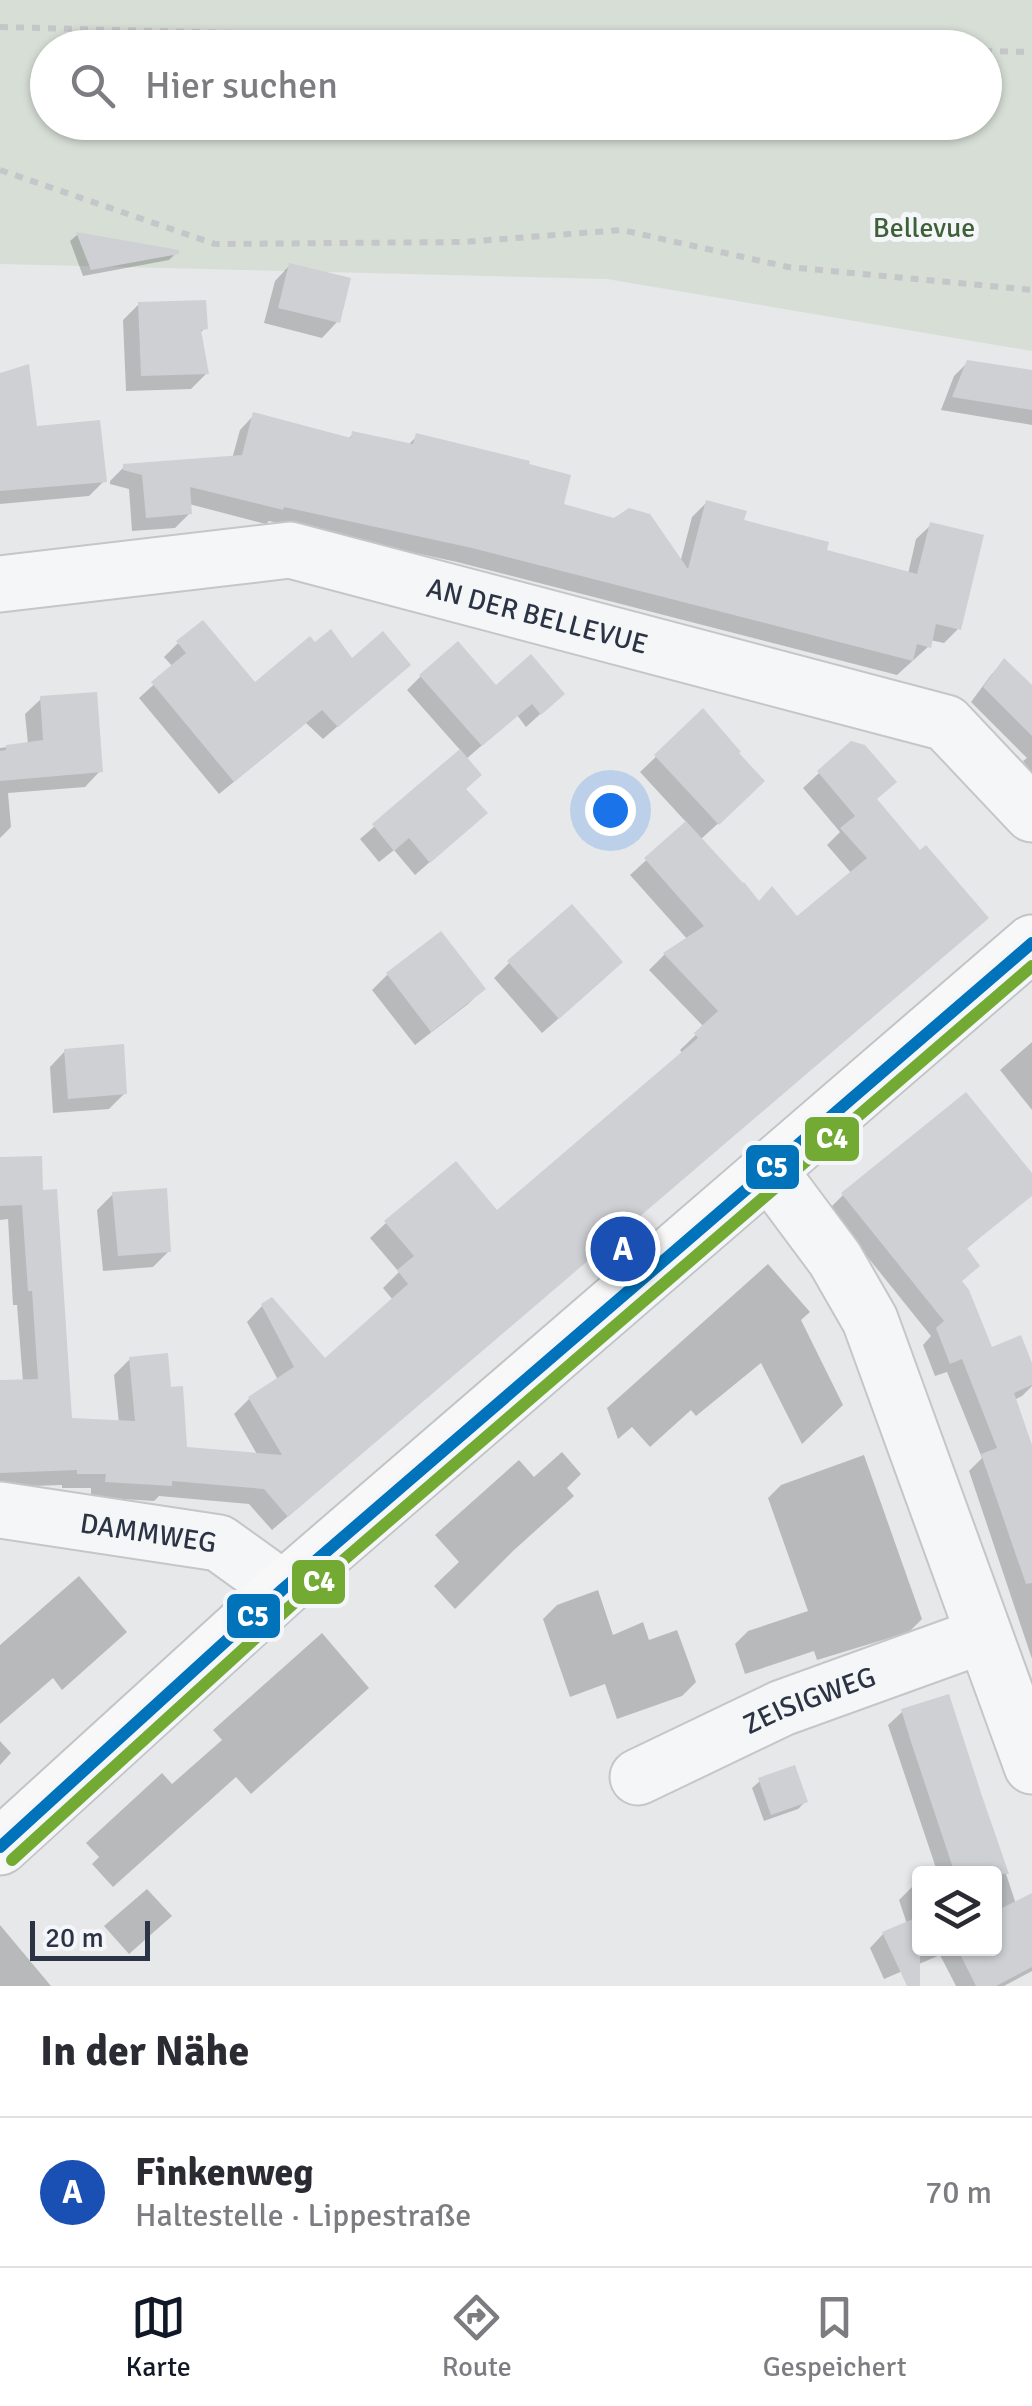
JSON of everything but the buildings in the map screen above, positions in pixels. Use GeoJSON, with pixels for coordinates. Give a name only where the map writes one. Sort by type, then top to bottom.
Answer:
{"type":"FeatureCollection","features":[{"type":"Feature","properties":{"kind":"main road"},"geometry":{"type":"LineString","coordinates":[[0,1847],[282,1590],[1032,943]]}},
{"type":"Feature","properties":{"kind":"street","name":"AN DER BELLEVUE"},"geometry":{"type":"LineString","coordinates":[[0,584],[290,550],[946,723],[1032,814]]}},
{"type":"Feature","properties":{"kind":"street"},"geometry":{"type":"LineString","coordinates":[[768,1169],[836,1259],[870,1320],[1032,1766]]}},
{"type":"Feature","properties":{"kind":"street","name":"DAMMWEG"},"geometry":{"type":"LineString","coordinates":[[0,1510],[219,1543],[282,1590]]}},
{"type":"Feature","properties":{"kind":"street","name":"ZEISIGWEG"},"geometry":{"type":"LineString","coordinates":[[638,1776],[782,1708],[984,1635]]}},
{"type":"Feature","properties":{"kind":"path"},"geometry":{"type":"LineString","coordinates":[[0,27],[119,30]]}},
{"type":"Feature","properties":{"kind":"path"},"geometry":{"type":"LineString","coordinates":[[1002,51],[1032,52]]}},
{"type":"Feature","properties":{"kind":"path"},"geometry":{"type":"LineString","coordinates":[[0,170],[215,244],[464,242],[622,230],[788,266],[1032,290]]}},
{"type":"Feature","properties":{"kind":"green space","name":"Bellevue"},"geometry":{"type":"Polygon","coordinates":[[[0,0],[1032,0],[1032,351],[607,279],[0,264],[0,0]]]}},
{"type":"Feature","properties":{"kind":"transit line","name":"C5"},"geometry":{"type":"LineString","coordinates":[[0,1847],[283,1589],[1032,943]]}},
{"type":"Feature","properties":{"kind":"transit line","name":"C4"},"geometry":{"type":"LineString","coordinates":[[12,1860],[295,1602],[1032,966]]}},
{"type":"Feature","properties":{"kind":"place","name":"Finkenweg"},"geometry":{"type":"Point","coordinates":[623,1249]}}]}
